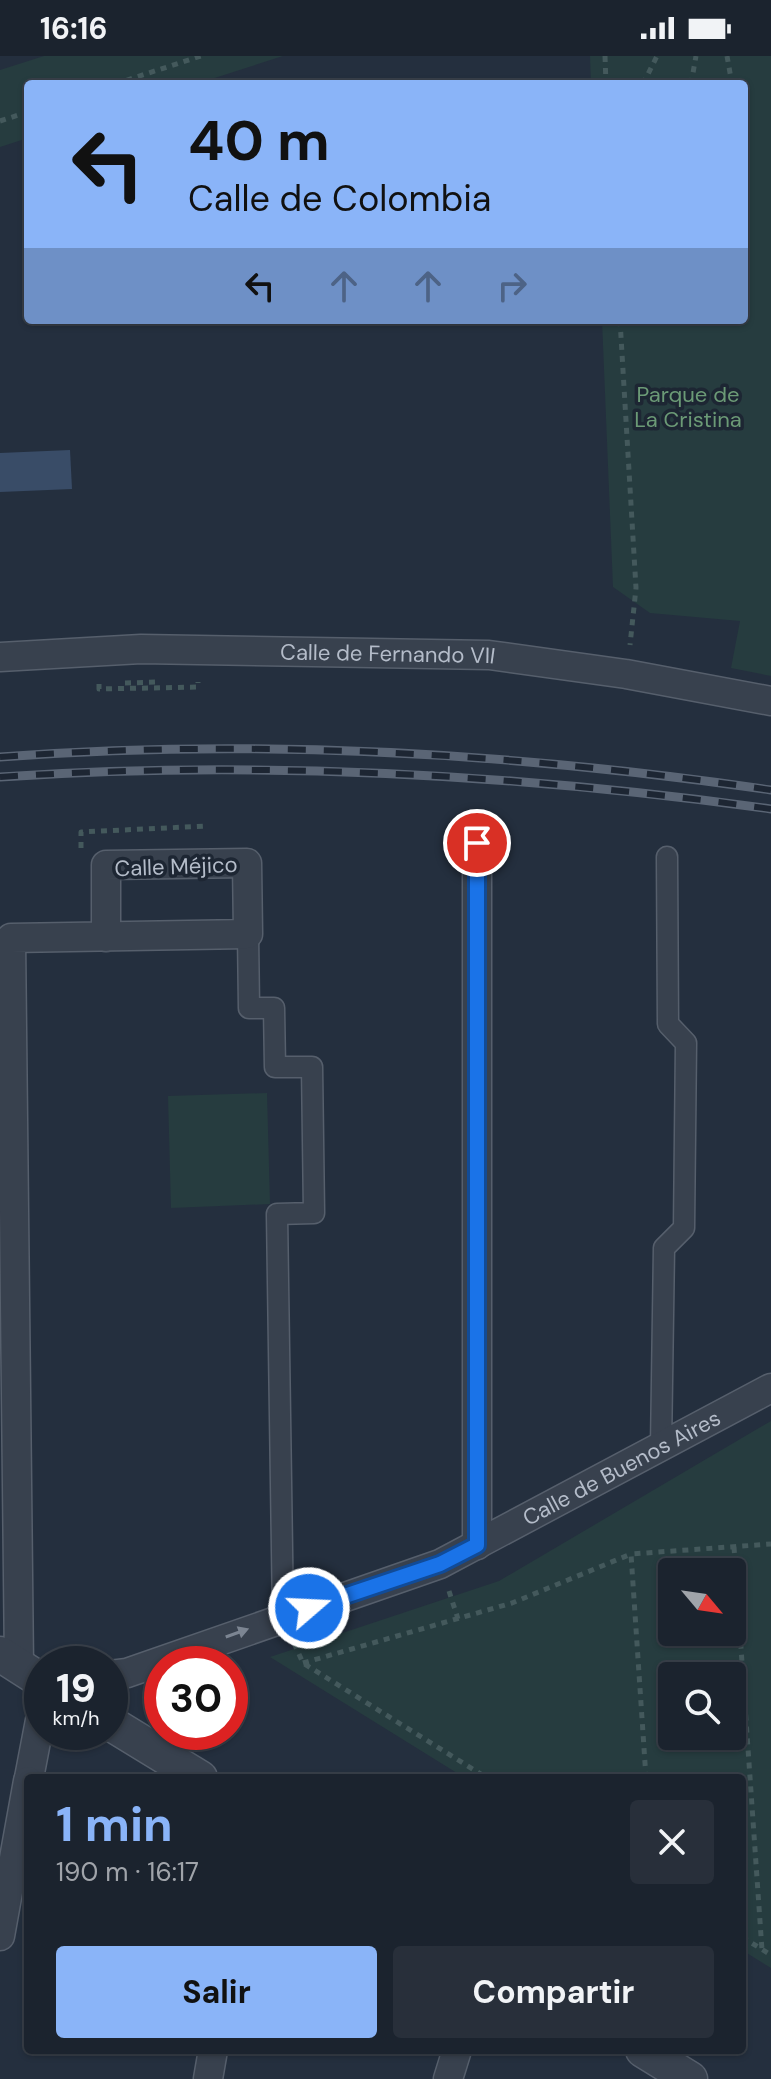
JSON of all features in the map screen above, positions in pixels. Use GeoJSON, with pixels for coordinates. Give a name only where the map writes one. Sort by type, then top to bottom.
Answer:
{"type":"FeatureCollection","features":[{"type":"Feature","properties":{"kind":"street","name":"Calle de Fernando VII"},"geometry":{"type":"LineString","coordinates":[[0,657],[141,649],[489,655],[626,674],[771,701]]}},
{"type":"Feature","properties":{"kind":"street"},"geometry":{"type":"LineString","coordinates":[[477,843],[477,1545]]}},
{"type":"Feature","properties":{"kind":"street"},"geometry":{"type":"LineString","coordinates":[[661,1447],[664,1248],[684,1228],[686,1043],[668,1024],[667,857]]}},
{"type":"Feature","properties":{"kind":"street","name":"Calle Méjico"},"geometry":{"type":"LineString","coordinates":[[106,937],[106,865],[247,863],[248,934]]}},
{"type":"Feature","properties":{"kind":"street"},"geometry":{"type":"LineString","coordinates":[[20,1667],[11,938],[248,934],[249,1008],[274,1008],[275,1067],[312,1067],[314,1213],[277,1214],[283,1617]]}},
{"type":"Feature","properties":{"kind":"street","name":"Calle de Buenos Aires"},"geometry":{"type":"LineString","coordinates":[[128,1673],[440,1564],[771,1388]]}},
{"type":"Feature","properties":{"kind":"street"},"geometry":{"type":"LineString","coordinates":[[128,1734],[193,1774]]}},
{"type":"Feature","properties":{"kind":"street"},"geometry":{"type":"LineString","coordinates":[[29,1774],[34,1750]]}},
{"type":"Feature","properties":{"kind":"street"},"geometry":{"type":"LineString","coordinates":[[0,1936],[24,1802]]}},
{"type":"Feature","properties":{"kind":"street"},"geometry":{"type":"LineString","coordinates":[[208,2079],[212,2054]]}},
{"type":"Feature","properties":{"kind":"street"},"geometry":{"type":"LineString","coordinates":[[448,2079],[456,2054]]}},
{"type":"Feature","properties":{"kind":"street"},"geometry":{"type":"LineString","coordinates":[[649,2054],[690,2079]]}},
{"type":"Feature","properties":{"kind":"path"},"geometry":{"type":"LineString","coordinates":[[127,80],[201,56]]}},
{"type":"Feature","properties":{"kind":"path"},"geometry":{"type":"LineString","coordinates":[[605,56],[606,80]]}},
{"type":"Feature","properties":{"kind":"path"},"geometry":{"type":"LineString","coordinates":[[645,80],[657,56]]}},
{"type":"Feature","properties":{"kind":"path"},"geometry":{"type":"LineString","coordinates":[[692,80],[696,56]]}},
{"type":"Feature","properties":{"kind":"path"},"geometry":{"type":"LineString","coordinates":[[727,56],[731,80]]}},
{"type":"Feature","properties":{"kind":"path"},"geometry":{"type":"LineString","coordinates":[[0,121],[24,113]]}},
{"type":"Feature","properties":{"kind":"path"},"geometry":{"type":"LineString","coordinates":[[620,324],[636,588],[626,674]]}},
{"type":"Feature","properties":{"kind":"path"},"geometry":{"type":"LineString","coordinates":[[84,685],[99,684],[99,689],[198,687],[198,682],[211,681]]}},
{"type":"Feature","properties":{"kind":"path"},"geometry":{"type":"LineString","coordinates":[[176,827],[207,826]]}},
{"type":"Feature","properties":{"kind":"path"},"geometry":{"type":"LineString","coordinates":[[303,1663],[512,1603],[631,1554],[771,1544]]}},
{"type":"Feature","properties":{"kind":"path"},"geometry":{"type":"LineString","coordinates":[[734,1547],[762,1950]]}},
{"type":"Feature","properties":{"kind":"path"},"geometry":{"type":"LineString","coordinates":[[631,1554],[646,1774]]}},
{"type":"Feature","properties":{"kind":"path"},"geometry":{"type":"LineString","coordinates":[[283,1617],[303,1663],[481,1774]]}},
{"type":"Feature","properties":{"kind":"path"},"geometry":{"type":"LineString","coordinates":[[746,1940],[771,1955]]}},
{"type":"Feature","properties":{"kind":"green space"},"geometry":{"type":"Polygon","coordinates":[[[44,56],[283,56],[208,80],[24,80],[24,139],[0,147],[0,70],[44,56]]]}},
{"type":"Feature","properties":{"kind":"green space","name":"Parque de La Cristina"},"geometry":{"type":"Polygon","coordinates":[[[590,56],[771,56],[771,676],[731,668],[740,621],[650,613],[613,587],[602,324],[748,324],[748,80],[591,80],[590,56]]]}},
{"type":"Feature","properties":{"kind":"green space"},"geometry":{"type":"Polygon","coordinates":[[[267,1093],[270,1204],[171,1208],[168,1096],[267,1093]]]}},
{"type":"Feature","properties":{"kind":"green space"},"geometry":{"type":"Polygon","coordinates":[[[771,1421],[771,1968],[746,1952],[746,1774],[459,1774],[270,1657],[499,1581],[771,1421]]]}},
{"type":"Feature","properties":{"kind":"water"},"geometry":{"type":"Polygon","coordinates":[[[70,450],[72,489],[0,492],[0,453],[70,450]]]}},
{"type":"Feature","properties":{"kind":"railway"},"geometry":{"type":"LineString","coordinates":[[0,757],[193,749],[386,752],[579,767],[771,790]]}},
{"type":"Feature","properties":{"kind":"railway"},"geometry":{"type":"LineString","coordinates":[[0,777],[96,772],[290,770],[483,779],[771,809]]}},
{"type":"Feature","properties":{"kind":"route"},"geometry":{"type":"LineString","coordinates":[[309,1608],[440,1564],[477,1545],[477,843]]}}]}
